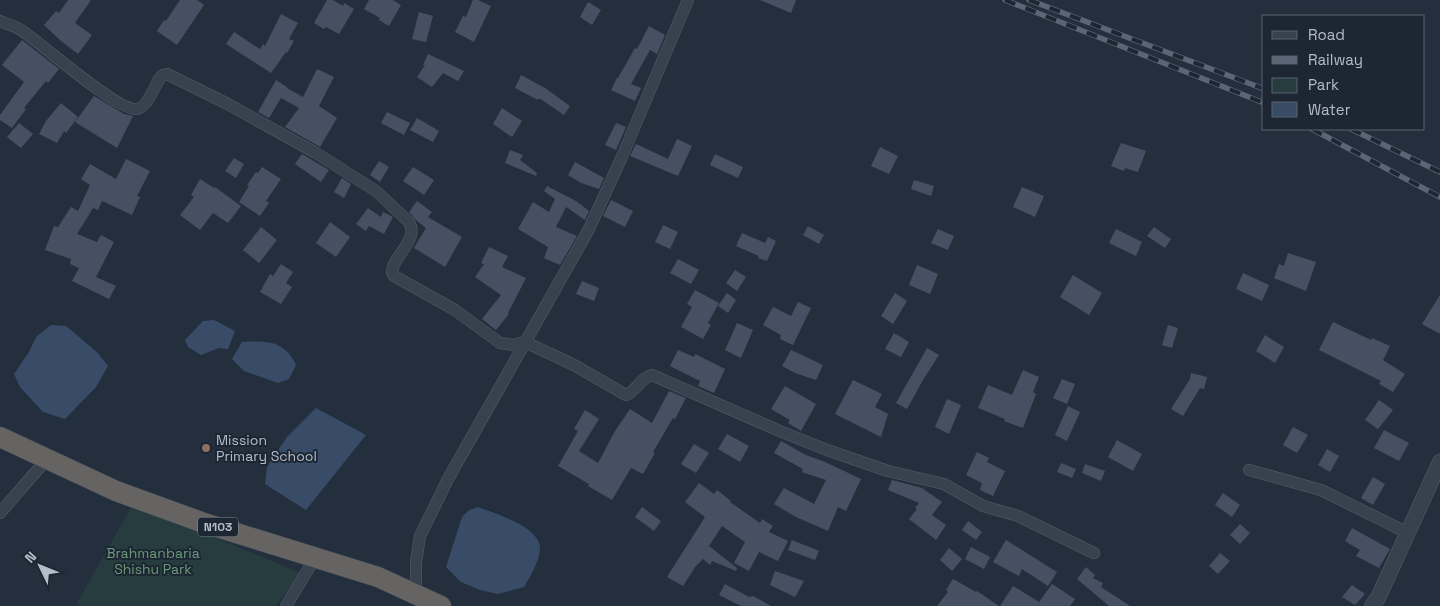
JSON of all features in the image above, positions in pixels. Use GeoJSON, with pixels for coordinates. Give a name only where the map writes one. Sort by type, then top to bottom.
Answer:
{"type":"FeatureCollection","features":[{"type":"Feature","properties":{"kind":"highway","name":"N103"},"geometry":{"type":"LineString","coordinates":[[0,437],[116,491],[204,523],[378,577],[440,606]]}},
{"type":"Feature","properties":{"kind":"street"},"geometry":{"type":"LineString","coordinates":[[416,595],[416,562],[420,536],[448,479],[588,231],[621,159],[688,0]]}},
{"type":"Feature","properties":{"kind":"street"},"geometry":{"type":"LineString","coordinates":[[0,21],[20,29],[91,85],[129,108],[137,109],[142,107],[162,75],[167,74],[226,103],[316,153],[376,192],[409,222],[412,233],[401,256],[393,266],[392,274],[456,310],[500,343],[513,345],[525,342],[574,365],[622,394],[630,394],[646,376],[652,375],[827,450],[888,471],[944,484],[984,506],[1018,516],[1094,553]]}},
{"type":"Feature","properties":{"kind":"street"},"geometry":{"type":"LineString","coordinates":[[0,513],[47,459]]}},
{"type":"Feature","properties":{"kind":"street"},"geometry":{"type":"LineString","coordinates":[[1372,606],[1378,598],[1440,462]]}},
{"type":"Feature","properties":{"kind":"street"},"geometry":{"type":"LineString","coordinates":[[1249,470],[1321,490],[1408,533]]}},
{"type":"Feature","properties":{"kind":"street"},"geometry":{"type":"LineString","coordinates":[[286,606],[315,558]]}},
{"type":"Feature","properties":{"kind":"green space","name":"Brahmanbaria Shishu Park"},"geometry":{"type":"Polygon","coordinates":[[[133,504],[301,573],[276,606],[80,606],[77,603],[133,504]]]}},
{"type":"Feature","properties":{"kind":"water"},"geometry":{"type":"Polygon","coordinates":[[[214,320],[235,331],[228,349],[219,348],[201,355],[188,347],[185,340],[203,321],[214,320]]]}},
{"type":"Feature","properties":{"kind":"water"},"geometry":{"type":"Polygon","coordinates":[[[51,325],[66,326],[97,352],[108,366],[96,387],[65,419],[43,412],[20,387],[14,374],[29,352],[36,337],[51,325]]]}},
{"type":"Feature","properties":{"kind":"water"},"geometry":{"type":"Polygon","coordinates":[[[242,342],[267,342],[280,346],[296,365],[289,379],[278,383],[244,371],[232,359],[242,342]]]}},
{"type":"Feature","properties":{"kind":"water"},"geometry":{"type":"Polygon","coordinates":[[[316,408],[366,435],[306,510],[265,484],[267,467],[287,437],[316,408]]]}},
{"type":"Feature","properties":{"kind":"water"},"geometry":{"type":"Polygon","coordinates":[[[478,507],[525,527],[538,540],[540,548],[538,558],[524,587],[498,594],[480,590],[461,582],[446,567],[462,517],[469,510],[478,507]]]}},
{"type":"Feature","properties":{"kind":"building"},"geometry":{"type":"Polygon","coordinates":[[[68,0],[91,0],[75,23],[92,35],[78,54],[44,25],[56,11],[59,13],[68,0]]]}},
{"type":"Feature","properties":{"kind":"building"},"geometry":{"type":"Polygon","coordinates":[[[180,0],[197,0],[204,5],[177,45],[157,31],[180,0]]]}},
{"type":"Feature","properties":{"kind":"building"},"geometry":{"type":"Polygon","coordinates":[[[327,0],[333,0],[343,6],[344,3],[354,9],[339,34],[314,23],[327,0]]]}},
{"type":"Feature","properties":{"kind":"building"},"geometry":{"type":"Polygon","coordinates":[[[369,0],[393,0],[401,5],[389,26],[379,20],[380,18],[364,9],[369,0]]]}},
{"type":"Feature","properties":{"kind":"building"},"geometry":{"type":"Polygon","coordinates":[[[473,0],[478,0],[491,6],[474,42],[455,32],[463,16],[466,17],[473,0]]]}},
{"type":"Feature","properties":{"kind":"building"},"geometry":{"type":"Polygon","coordinates":[[[760,0],[796,0],[791,13],[760,0]]]}},
{"type":"Feature","properties":{"kind":"building"},"geometry":{"type":"Polygon","coordinates":[[[588,2],[601,10],[592,25],[580,17],[588,2]]]}},
{"type":"Feature","properties":{"kind":"building"},"geometry":{"type":"Polygon","coordinates":[[[419,12],[433,16],[426,42],[412,39],[419,12]]]}},
{"type":"Feature","properties":{"kind":"building"},"geometry":{"type":"Polygon","coordinates":[[[281,14],[298,23],[289,39],[294,41],[271,73],[226,44],[234,32],[260,49],[263,44],[265,46],[281,14]]]}},
{"type":"Feature","properties":{"kind":"building"},"geometry":{"type":"Polygon","coordinates":[[[649,26],[665,35],[657,54],[650,50],[631,84],[641,88],[635,101],[611,90],[649,26]]]}},
{"type":"Feature","properties":{"kind":"building"},"geometry":{"type":"Polygon","coordinates":[[[22,40],[59,69],[48,83],[46,81],[24,108],[26,109],[12,128],[0,120],[0,115],[24,82],[2,65],[22,40]]]}},
{"type":"Feature","properties":{"kind":"building"},"geometry":{"type":"Polygon","coordinates":[[[428,54],[464,71],[458,81],[443,73],[432,87],[417,77],[425,65],[423,65],[428,54]]]}},
{"type":"Feature","properties":{"kind":"building"},"geometry":{"type":"Polygon","coordinates":[[[317,69],[334,77],[319,106],[337,118],[320,147],[285,127],[299,108],[281,98],[269,118],[258,112],[276,80],[303,97],[317,69]]]}},
{"type":"Feature","properties":{"kind":"building"},"geometry":{"type":"Polygon","coordinates":[[[521,75],[545,88],[570,106],[564,115],[539,98],[538,100],[515,88],[521,75]]]}},
{"type":"Feature","properties":{"kind":"building"},"geometry":{"type":"Polygon","coordinates":[[[94,96],[124,114],[133,116],[117,148],[75,122],[94,96]]]}},
{"type":"Feature","properties":{"kind":"building"},"geometry":{"type":"Polygon","coordinates":[[[61,103],[78,117],[66,133],[64,131],[57,143],[39,134],[46,121],[61,103]]]}},
{"type":"Feature","properties":{"kind":"building"},"geometry":{"type":"Polygon","coordinates":[[[502,108],[522,121],[512,137],[493,124],[502,108]]]}},
{"type":"Feature","properties":{"kind":"building"},"geometry":{"type":"Polygon","coordinates":[[[387,112],[410,123],[404,135],[381,123],[387,112]]]}},
{"type":"Feature","properties":{"kind":"building"},"geometry":{"type":"Polygon","coordinates":[[[417,118],[439,131],[433,142],[410,130],[417,118]]]}},
{"type":"Feature","properties":{"kind":"building"},"geometry":{"type":"Polygon","coordinates":[[[19,123],[33,134],[21,148],[7,137],[19,123]]]}},
{"type":"Feature","properties":{"kind":"building"},"geometry":{"type":"Polygon","coordinates":[[[616,123],[626,127],[616,150],[605,145],[616,123]]]}},
{"type":"Feature","properties":{"kind":"building"},"geometry":{"type":"Polygon","coordinates":[[[677,139],[692,146],[678,176],[630,156],[636,144],[668,159],[677,139]]]}},
{"type":"Feature","properties":{"kind":"building"},"geometry":{"type":"Polygon","coordinates":[[[1121,143],[1146,151],[1138,172],[1125,168],[1124,171],[1111,166],[1121,143]]]}},
{"type":"Feature","properties":{"kind":"building"},"geometry":{"type":"Polygon","coordinates":[[[880,147],[898,156],[889,174],[871,166],[880,147]]]}},
{"type":"Feature","properties":{"kind":"building"},"geometry":{"type":"Polygon","coordinates":[[[510,150],[523,155],[520,160],[537,173],[536,176],[505,163],[510,150]]]}},
{"type":"Feature","properties":{"kind":"building"},"geometry":{"type":"Polygon","coordinates":[[[302,154],[329,170],[321,182],[295,164],[302,154]]]}},
{"type":"Feature","properties":{"kind":"building"},"geometry":{"type":"Polygon","coordinates":[[[715,154],[743,167],[738,178],[710,165],[715,154]]]}},
{"type":"Feature","properties":{"kind":"building"},"geometry":{"type":"Polygon","coordinates":[[[234,158],[244,164],[236,178],[225,171],[234,158]]]}},
{"type":"Feature","properties":{"kind":"building"},"geometry":{"type":"Polygon","coordinates":[[[126,159],[150,171],[137,196],[140,197],[132,215],[102,201],[98,210],[93,208],[77,234],[97,242],[101,235],[114,242],[96,277],[116,286],[109,299],[72,281],[79,268],[70,264],[71,259],[45,250],[54,226],[58,227],[71,207],[78,211],[90,185],[81,179],[90,164],[116,179],[126,159]]]}},
{"type":"Feature","properties":{"kind":"building"},"geometry":{"type":"Polygon","coordinates":[[[379,161],[389,167],[380,182],[370,175],[379,161]]]}},
{"type":"Feature","properties":{"kind":"building"},"geometry":{"type":"Polygon","coordinates":[[[575,162],[604,178],[599,189],[581,183],[568,175],[575,162]]]}},
{"type":"Feature","properties":{"kind":"building"},"geometry":{"type":"Polygon","coordinates":[[[262,167],[281,179],[266,201],[269,203],[260,216],[239,202],[249,186],[247,185],[262,167]]]}},
{"type":"Feature","properties":{"kind":"building"},"geometry":{"type":"Polygon","coordinates":[[[413,167],[434,180],[424,195],[403,181],[413,167]]]}},
{"type":"Feature","properties":{"kind":"building"},"geometry":{"type":"Polygon","coordinates":[[[342,178],[351,184],[344,198],[334,192],[342,178]]]}},
{"type":"Feature","properties":{"kind":"building"},"geometry":{"type":"Polygon","coordinates":[[[200,179],[215,187],[241,206],[228,223],[213,213],[200,230],[180,215],[194,197],[191,195],[200,179]]]}},
{"type":"Feature","properties":{"kind":"building"},"geometry":{"type":"Polygon","coordinates":[[[914,180],[934,186],[931,196],[911,189],[914,180]]]}},
{"type":"Feature","properties":{"kind":"building"},"geometry":{"type":"Polygon","coordinates":[[[547,186],[576,201],[589,211],[585,220],[566,207],[556,227],[577,236],[560,265],[544,258],[548,247],[518,229],[533,202],[549,212],[555,199],[544,191],[547,186]]]}},
{"type":"Feature","properties":{"kind":"building"},"geometry":{"type":"Polygon","coordinates":[[[1022,187],[1044,196],[1035,217],[1013,207],[1022,187]]]}},
{"type":"Feature","properties":{"kind":"building"},"geometry":{"type":"Polygon","coordinates":[[[611,200],[633,211],[625,227],[603,216],[611,200]]]}},
{"type":"Feature","properties":{"kind":"building"},"geometry":{"type":"Polygon","coordinates":[[[417,201],[432,212],[428,217],[462,237],[445,267],[414,248],[426,228],[409,212],[417,201]]]}},
{"type":"Feature","properties":{"kind":"building"},"geometry":{"type":"Polygon","coordinates":[[[368,208],[381,217],[383,212],[393,217],[384,234],[369,226],[366,231],[356,224],[368,208]]]}},
{"type":"Feature","properties":{"kind":"building"},"geometry":{"type":"Polygon","coordinates":[[[330,222],[350,237],[336,257],[316,243],[330,222]]]}},
{"type":"Feature","properties":{"kind":"building"},"geometry":{"type":"Polygon","coordinates":[[[663,225],[678,232],[670,249],[655,242],[663,225]]]}},
{"type":"Feature","properties":{"kind":"building"},"geometry":{"type":"Polygon","coordinates":[[[808,226],[824,235],[819,244],[803,235],[808,226]]]}},
{"type":"Feature","properties":{"kind":"building"},"geometry":{"type":"Polygon","coordinates":[[[261,227],[277,240],[259,263],[243,250],[261,227]]]}},
{"type":"Feature","properties":{"kind":"building"},"geometry":{"type":"Polygon","coordinates":[[[1154,227],[1171,239],[1165,248],[1147,236],[1154,227]]]}},
{"type":"Feature","properties":{"kind":"building"},"geometry":{"type":"Polygon","coordinates":[[[938,229],[954,236],[948,250],[931,243],[938,229]]]}},
{"type":"Feature","properties":{"kind":"building"},"geometry":{"type":"Polygon","coordinates":[[[1116,229],[1142,242],[1136,256],[1109,243],[1116,229]]]}},
{"type":"Feature","properties":{"kind":"building"},"geometry":{"type":"Polygon","coordinates":[[[742,233],[765,243],[768,237],[776,241],[767,261],[736,246],[742,233]]]}},
{"type":"Feature","properties":{"kind":"building"},"geometry":{"type":"Polygon","coordinates":[[[489,247],[508,256],[502,267],[526,278],[509,314],[496,330],[482,319],[501,295],[475,277],[484,264],[481,263],[489,247]]]}},
{"type":"Feature","properties":{"kind":"building"},"geometry":{"type":"Polygon","coordinates":[[[1288,253],[1316,262],[1306,291],[1274,278],[1279,264],[1284,266],[1288,253]]]}},
{"type":"Feature","properties":{"kind":"building"},"geometry":{"type":"Polygon","coordinates":[[[678,259],[699,270],[691,284],[670,273],[678,259]]]}},
{"type":"Feature","properties":{"kind":"building"},"geometry":{"type":"Polygon","coordinates":[[[281,264],[293,272],[286,283],[292,287],[281,304],[260,292],[270,274],[273,276],[281,264]]]}},
{"type":"Feature","properties":{"kind":"building"},"geometry":{"type":"Polygon","coordinates":[[[917,265],[938,274],[930,294],[909,285],[917,265]]]}},
{"type":"Feature","properties":{"kind":"building"},"geometry":{"type":"Polygon","coordinates":[[[735,270],[746,277],[737,291],[726,283],[735,270]]]}},
{"type":"Feature","properties":{"kind":"building"},"geometry":{"type":"Polygon","coordinates":[[[1243,273],[1269,285],[1262,301],[1236,289],[1243,273]]]}},
{"type":"Feature","properties":{"kind":"building"},"geometry":{"type":"Polygon","coordinates":[[[1073,275],[1102,293],[1089,315],[1060,297],[1073,275]]]}},
{"type":"Feature","properties":{"kind":"building"},"geometry":{"type":"Polygon","coordinates":[[[582,281],[599,288],[594,301],[576,294],[582,281]]]}},
{"type":"Feature","properties":{"kind":"building"},"geometry":{"type":"Polygon","coordinates":[[[695,290],[719,303],[708,323],[711,325],[703,339],[681,327],[692,307],[687,304],[695,290]]]}},
{"type":"Feature","properties":{"kind":"building"},"geometry":{"type":"Polygon","coordinates":[[[727,293],[736,300],[728,313],[718,306],[727,293]]]}},
{"type":"Feature","properties":{"kind":"building"},"geometry":{"type":"Polygon","coordinates":[[[895,293],[907,301],[893,324],[881,316],[895,293]]]}},
{"type":"Feature","properties":{"kind":"building"},"geometry":{"type":"Polygon","coordinates":[[[1440,295],[1440,334],[1422,324],[1440,295]]]}},
{"type":"Feature","properties":{"kind":"building"},"geometry":{"type":"Polygon","coordinates":[[[798,302],[811,308],[793,345],[780,339],[781,335],[763,325],[773,307],[791,316],[798,302]]]}},
{"type":"Feature","properties":{"kind":"building"},"geometry":{"type":"Polygon","coordinates":[[[1333,322],[1371,340],[1372,338],[1390,346],[1383,360],[1405,374],[1393,392],[1379,384],[1381,381],[1319,350],[1333,322]]]}},
{"type":"Feature","properties":{"kind":"building"},"geometry":{"type":"Polygon","coordinates":[[[737,323],[753,330],[741,358],[725,350],[737,323]]]}},
{"type":"Feature","properties":{"kind":"building"},"geometry":{"type":"Polygon","coordinates":[[[1168,325],[1178,328],[1172,348],[1162,345],[1168,325]]]}},
{"type":"Feature","properties":{"kind":"building"},"geometry":{"type":"Polygon","coordinates":[[[894,333],[909,342],[901,357],[885,349],[894,333]]]}},
{"type":"Feature","properties":{"kind":"building"},"geometry":{"type":"Polygon","coordinates":[[[1265,335],[1284,347],[1275,363],[1256,351],[1265,335]]]}},
{"type":"Feature","properties":{"kind":"building"},"geometry":{"type":"Polygon","coordinates":[[[927,348],[939,355],[907,409],[896,403],[927,348]]]}},
{"type":"Feature","properties":{"kind":"building"},"geometry":{"type":"Polygon","coordinates":[[[678,350],[694,357],[695,354],[725,369],[714,393],[698,386],[700,381],[670,366],[678,350]]]}},
{"type":"Feature","properties":{"kind":"building"},"geometry":{"type":"Polygon","coordinates":[[[791,350],[823,365],[816,380],[795,373],[782,366],[791,350]]]}},
{"type":"Feature","properties":{"kind":"building"},"geometry":{"type":"Polygon","coordinates":[[[1023,370],[1039,377],[1033,392],[1036,394],[1023,428],[978,408],[988,385],[1012,395],[1023,370]]]}},
{"type":"Feature","properties":{"kind":"building"},"geometry":{"type":"Polygon","coordinates":[[[1191,373],[1207,377],[1204,389],[1200,388],[1183,416],[1171,409],[1190,379],[1191,373]]]}},
{"type":"Feature","properties":{"kind":"building"},"geometry":{"type":"Polygon","coordinates":[[[1062,379],[1075,384],[1067,404],[1053,398],[1062,379]]]}},
{"type":"Feature","properties":{"kind":"building"},"geometry":{"type":"Polygon","coordinates":[[[853,380],[882,394],[875,407],[888,414],[881,437],[835,414],[853,380]]]}},
{"type":"Feature","properties":{"kind":"building"},"geometry":{"type":"Polygon","coordinates":[[[785,386],[816,404],[801,431],[788,423],[790,420],[771,409],[785,386]]]}},
{"type":"Feature","properties":{"kind":"building"},"geometry":{"type":"Polygon","coordinates":[[[669,391],[686,398],[675,419],[673,418],[653,452],[655,453],[643,474],[631,468],[612,500],[558,466],[578,431],[574,429],[585,410],[599,419],[579,451],[598,463],[615,431],[630,409],[652,423],[669,391]]]}},
{"type":"Feature","properties":{"kind":"building"},"geometry":{"type":"Polygon","coordinates":[[[947,399],[961,405],[949,434],[935,427],[947,399]]]}},
{"type":"Feature","properties":{"kind":"building"},"geometry":{"type":"Polygon","coordinates":[[[1379,400],[1393,410],[1378,429],[1365,420],[1379,400]]]}},
{"type":"Feature","properties":{"kind":"building"},"geometry":{"type":"Polygon","coordinates":[[[1068,406],[1080,412],[1067,441],[1055,435],[1068,406]]]}},
{"type":"Feature","properties":{"kind":"building"},"geometry":{"type":"Polygon","coordinates":[[[1293,427],[1308,435],[1297,453],[1283,445],[1293,427]]]}},
{"type":"Feature","properties":{"kind":"building"},"geometry":{"type":"Polygon","coordinates":[[[1384,430],[1409,443],[1399,461],[1374,448],[1384,430]]]}},
{"type":"Feature","properties":{"kind":"building"},"geometry":{"type":"Polygon","coordinates":[[[727,434],[749,446],[740,462],[718,449],[727,434]]]}},
{"type":"Feature","properties":{"kind":"building"},"geometry":{"type":"Polygon","coordinates":[[[1117,440],[1142,454],[1133,471],[1108,457],[1117,440]]]}},
{"type":"Feature","properties":{"kind":"building"},"geometry":{"type":"Polygon","coordinates":[[[781,441],[806,455],[861,479],[846,511],[838,507],[828,531],[796,517],[774,504],[784,488],[814,504],[826,480],[802,472],[803,469],[774,453],[781,441]]]}},
{"type":"Feature","properties":{"kind":"building"},"geometry":{"type":"Polygon","coordinates":[[[694,444],[709,453],[696,473],[681,464],[694,444]]]}},
{"type":"Feature","properties":{"kind":"building"},"geometry":{"type":"Polygon","coordinates":[[[1327,449],[1339,456],[1330,472],[1318,465],[1327,449]]]}},
{"type":"Feature","properties":{"kind":"building"},"geometry":{"type":"Polygon","coordinates":[[[977,452],[989,458],[987,462],[1005,471],[993,496],[980,490],[982,483],[966,475],[977,452]]]}},
{"type":"Feature","properties":{"kind":"building"},"geometry":{"type":"Polygon","coordinates":[[[1061,463],[1076,469],[1072,478],[1057,472],[1061,463]]]}},
{"type":"Feature","properties":{"kind":"building"},"geometry":{"type":"Polygon","coordinates":[[[1085,464],[1105,471],[1101,481],[1082,473],[1085,464]]]}},
{"type":"Feature","properties":{"kind":"building"},"geometry":{"type":"Polygon","coordinates":[[[1373,477],[1385,484],[1373,505],[1361,498],[1373,477]]]}},
{"type":"Feature","properties":{"kind":"building"},"geometry":{"type":"Polygon","coordinates":[[[892,480],[922,488],[942,502],[932,515],[946,525],[936,540],[909,519],[919,503],[888,490],[892,480]]]}},
{"type":"Feature","properties":{"kind":"building"},"geometry":{"type":"Polygon","coordinates":[[[699,483],[714,494],[717,490],[730,502],[760,523],[762,519],[773,526],[769,532],[788,541],[778,561],[759,552],[749,571],[734,563],[745,542],[722,526],[709,546],[737,568],[736,571],[712,561],[710,565],[703,559],[695,567],[683,586],[667,577],[705,517],[685,502],[699,483]]]}},
{"type":"Feature","properties":{"kind":"building"},"geometry":{"type":"Polygon","coordinates":[[[1223,493],[1240,505],[1232,517],[1215,505],[1223,493]]]}},
{"type":"Feature","properties":{"kind":"building"},"geometry":{"type":"Polygon","coordinates":[[[642,507],[661,521],[654,531],[635,517],[642,507]]]}},
{"type":"Feature","properties":{"kind":"building"},"geometry":{"type":"Polygon","coordinates":[[[968,521],[982,532],[976,540],[962,530],[968,521]]]}},
{"type":"Feature","properties":{"kind":"building"},"geometry":{"type":"Polygon","coordinates":[[[1240,524],[1250,533],[1240,544],[1230,535],[1240,524]]]}},
{"type":"Feature","properties":{"kind":"building"},"geometry":{"type":"Polygon","coordinates":[[[1352,528],[1390,549],[1379,568],[1356,556],[1360,550],[1345,541],[1352,528]]]}},
{"type":"Feature","properties":{"kind":"building"},"geometry":{"type":"Polygon","coordinates":[[[792,540],[819,551],[815,560],[788,550],[792,540]]]}},
{"type":"Feature","properties":{"kind":"building"},"geometry":{"type":"Polygon","coordinates":[[[1006,540],[1057,572],[1048,586],[1022,569],[1019,576],[993,562],[1006,540]]]}},
{"type":"Feature","properties":{"kind":"building"},"geometry":{"type":"Polygon","coordinates":[[[971,547],[990,557],[984,569],[965,559],[971,547]]]}},
{"type":"Feature","properties":{"kind":"building"},"geometry":{"type":"Polygon","coordinates":[[[949,548],[962,559],[952,571],[940,560],[949,548]]]}},
{"type":"Feature","properties":{"kind":"building"},"geometry":{"type":"Polygon","coordinates":[[[1220,553],[1230,561],[1218,574],[1209,566],[1220,553]]]}},
{"type":"Feature","properties":{"kind":"building"},"geometry":{"type":"Polygon","coordinates":[[[1086,567],[1095,575],[1093,578],[1103,583],[1101,587],[1130,606],[1109,606],[1077,579],[1086,567]]]}},
{"type":"Feature","properties":{"kind":"building"},"geometry":{"type":"Polygon","coordinates":[[[775,571],[804,581],[795,597],[770,585],[775,571]]]}},
{"type":"Feature","properties":{"kind":"building"},"geometry":{"type":"Polygon","coordinates":[[[953,579],[977,591],[999,606],[937,606],[948,592],[946,590],[953,579]]]}},
{"type":"Feature","properties":{"kind":"building"},"geometry":{"type":"Polygon","coordinates":[[[725,584],[771,606],[741,606],[719,595],[725,584]]]}},
{"type":"Feature","properties":{"kind":"building"},"geometry":{"type":"Polygon","coordinates":[[[1052,584],[1075,599],[1070,606],[1000,606],[1013,586],[1039,602],[1052,584]]]}},
{"type":"Feature","properties":{"kind":"building"},"geometry":{"type":"Polygon","coordinates":[[[1352,585],[1365,594],[1355,605],[1342,597],[1352,585]]]}},
{"type":"Feature","properties":{"kind":"railway"},"geometry":{"type":"LineString","coordinates":[[1005,0],[1262,102]]}},
{"type":"Feature","properties":{"kind":"railway"},"geometry":{"type":"LineString","coordinates":[[1029,0],[1262,88]]}},
{"type":"Feature","properties":{"kind":"railway"},"geometry":{"type":"LineString","coordinates":[[1314,130],[1440,197]]}},
{"type":"Feature","properties":{"kind":"railway"},"geometry":{"type":"LineString","coordinates":[[1353,130],[1440,172]]}},
{"type":"Feature","properties":{"kind":"place","name":"Mission Primary School"},"geometry":{"type":"Point","coordinates":[206,448]}}]}
